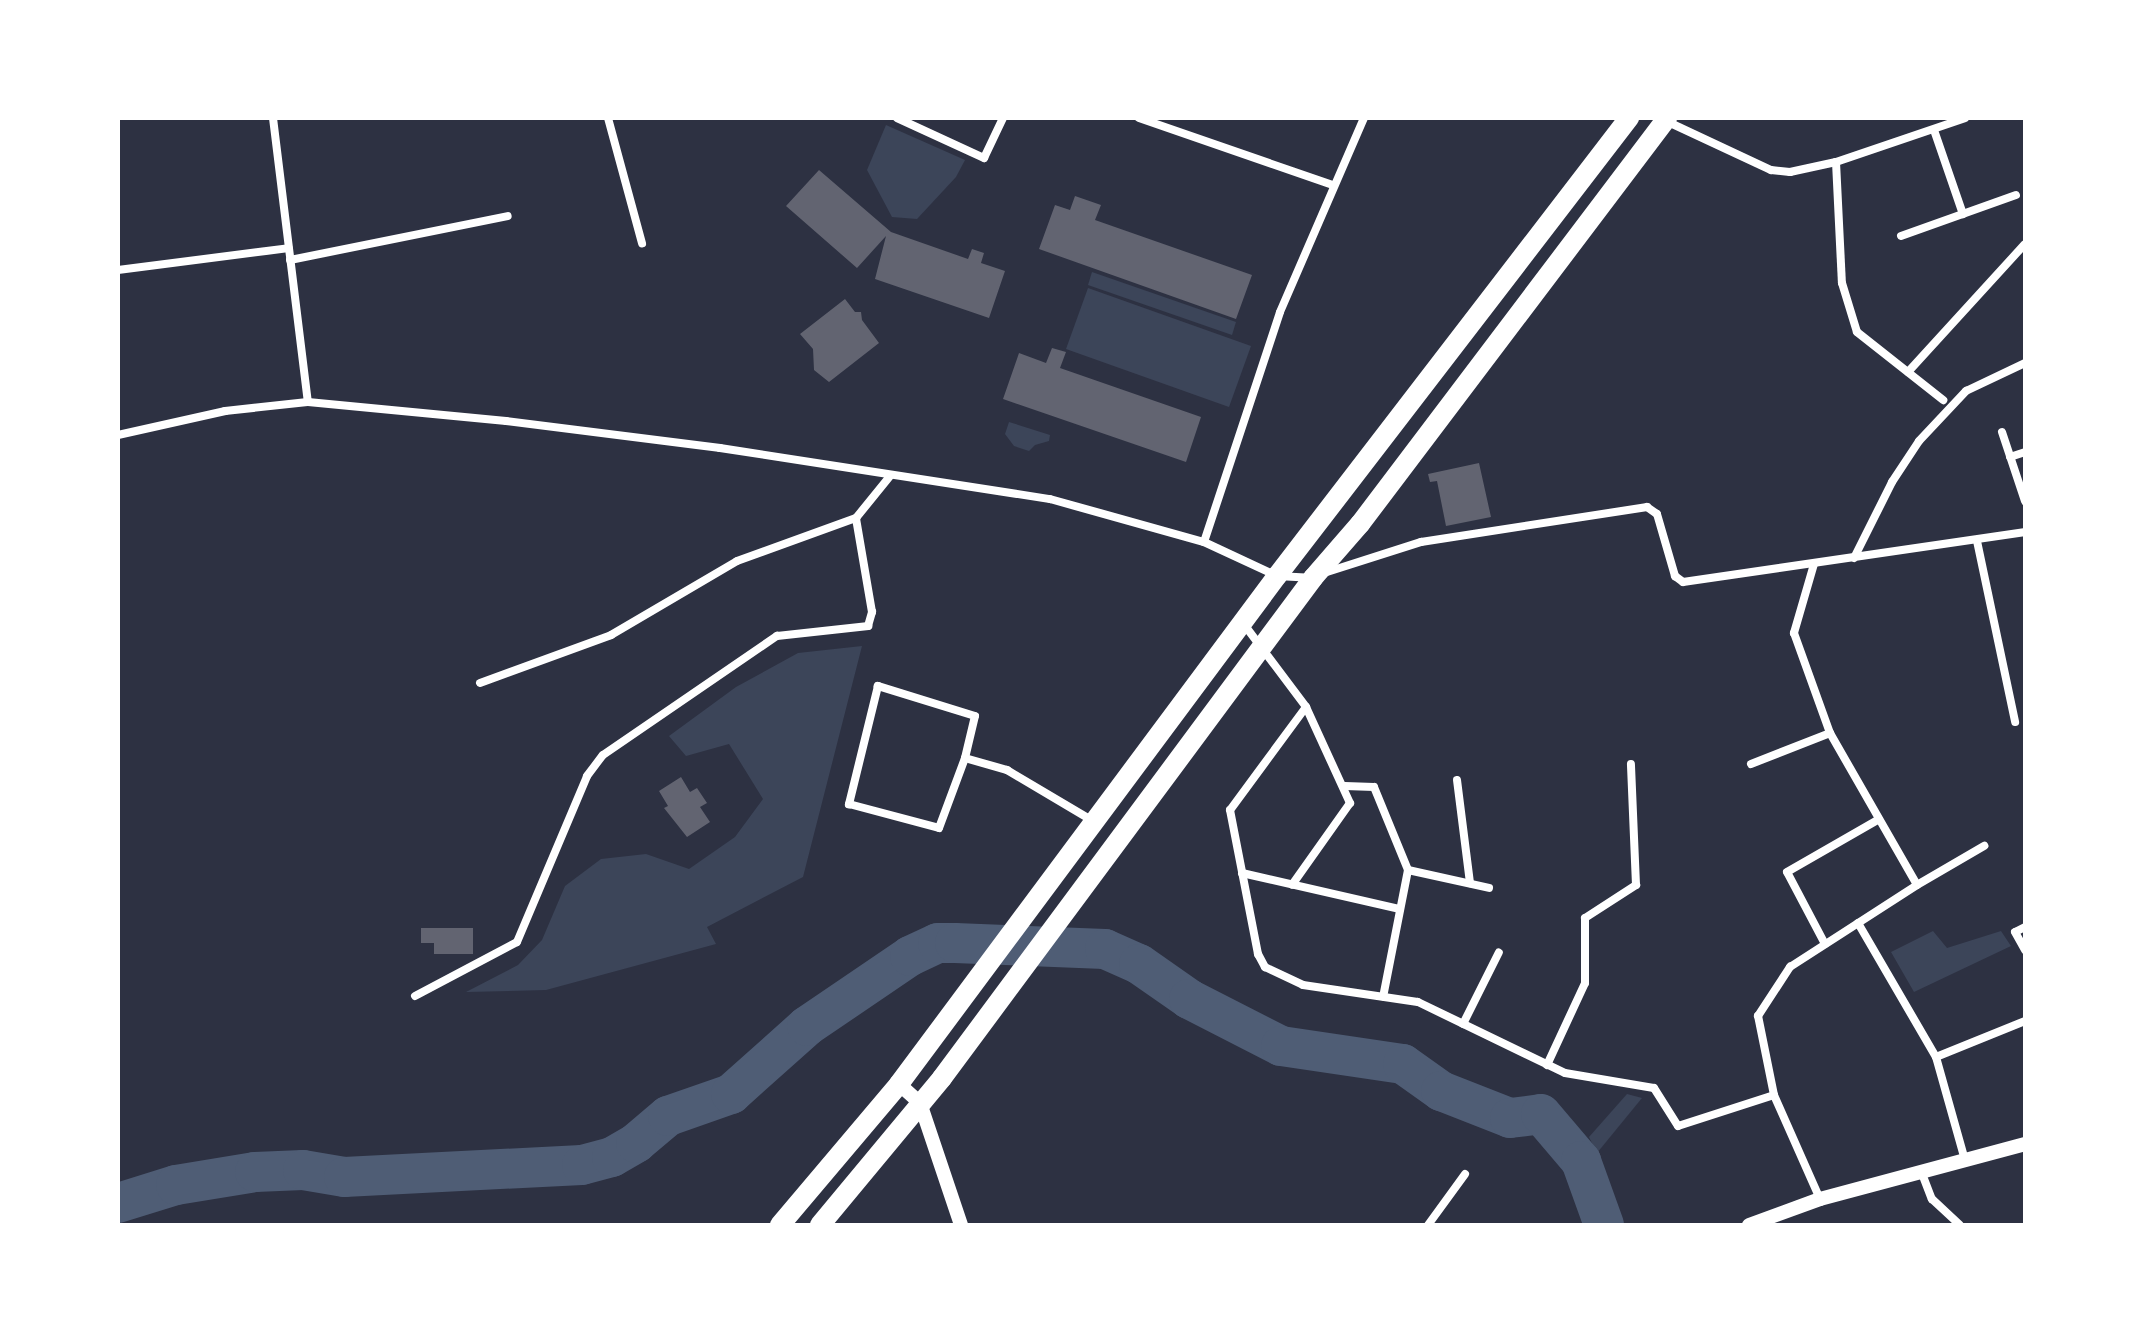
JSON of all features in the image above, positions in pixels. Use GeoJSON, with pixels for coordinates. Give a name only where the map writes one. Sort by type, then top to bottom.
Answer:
{"type":"FeatureCollection","features":[{"type":"Feature","properties":{"kind":"main road"},"geometry":{"type":"LineString","coordinates":[[780,1225],[899,1084],[1242,622],[1629,118]]}},
{"type":"Feature","properties":{"kind":"main road"},"geometry":{"type":"LineString","coordinates":[[820,1225],[920,1103],[1313,578],[1360,524],[1666,120]]}},
{"type":"Feature","properties":{"kind":"street"},"geometry":{"type":"LineString","coordinates":[[273,118],[308,402]]}},
{"type":"Feature","properties":{"kind":"street"},"geometry":{"type":"LineString","coordinates":[[608,118],[642,243]]}},
{"type":"Feature","properties":{"kind":"street"},"geometry":{"type":"LineString","coordinates":[[897,118],[984,158],[1003,118]]}},
{"type":"Feature","properties":{"kind":"street"},"geometry":{"type":"LineString","coordinates":[[1139,118],[1333,185]]}},
{"type":"Feature","properties":{"kind":"street"},"geometry":{"type":"LineString","coordinates":[[1204,542],[1280,312],[1364,118]]}},
{"type":"Feature","properties":{"kind":"street"},"geometry":{"type":"LineString","coordinates":[[1666,120],[1771,170],[1790,172],[1836,162],[1965,118]]}},
{"type":"Feature","properties":{"kind":"street"},"geometry":{"type":"LineString","coordinates":[[1934,130],[1963,214]]}},
{"type":"Feature","properties":{"kind":"street"},"geometry":{"type":"LineString","coordinates":[[1836,162],[1842,283],[1857,332],[1943,400]]}},
{"type":"Feature","properties":{"kind":"street"},"geometry":{"type":"LineString","coordinates":[[1901,236],[2016,195]]}},
{"type":"Feature","properties":{"kind":"street"},"geometry":{"type":"LineString","coordinates":[[290,260],[508,216]]}},
{"type":"Feature","properties":{"kind":"street"},"geometry":{"type":"LineString","coordinates":[[1908,372],[2025,244]]}},
{"type":"Feature","properties":{"kind":"street"},"geometry":{"type":"LineString","coordinates":[[118,270],[289,248]]}},
{"type":"Feature","properties":{"kind":"street"},"geometry":{"type":"LineString","coordinates":[[1854,558],[1892,482],[1919,441],[1966,391],[2025,363]]}},
{"type":"Feature","properties":{"kind":"street"},"geometry":{"type":"LineString","coordinates":[[118,435],[225,411],[308,402],[506,421],[720,448],[1050,499],[1204,542],[1277,576],[1313,578],[1352,561],[1421,542],[1647,507],[1657,514],[1675,576],[1683,582],[2025,532]]}},
{"type":"Feature","properties":{"kind":"street"},"geometry":{"type":"LineString","coordinates":[[2002,432],[2025,501]]}},
{"type":"Feature","properties":{"kind":"street"},"geometry":{"type":"LineString","coordinates":[[2010,457],[2025,452]]}},
{"type":"Feature","properties":{"kind":"street"},"geometry":{"type":"LineString","coordinates":[[480,683],[611,635],[737,561],[856,518],[891,475]]}},
{"type":"Feature","properties":{"kind":"street"},"geometry":{"type":"LineString","coordinates":[[415,996],[517,942],[587,776],[603,755],[777,636],[868,626],[872,612],[856,518]]}},
{"type":"Feature","properties":{"kind":"street"},"geometry":{"type":"LineString","coordinates":[[1977,541],[2015,722]]}},
{"type":"Feature","properties":{"kind":"street"},"geometry":{"type":"LineString","coordinates":[[1814,564],[1794,633],[1830,733],[1917,885]]}},
{"type":"Feature","properties":{"kind":"street"},"geometry":{"type":"LineString","coordinates":[[1242,622],[1306,707],[1345,786],[1350,803],[1292,885]]}},
{"type":"Feature","properties":{"kind":"street"},"geometry":{"type":"LineString","coordinates":[[878,686],[975,716],[965,758],[939,828],[849,804],[878,686]]}},
{"type":"Feature","properties":{"kind":"street"},"geometry":{"type":"LineString","coordinates":[[1306,707],[1230,810],[1258,954],[1265,967],[1303,985],[1418,1002],[1565,1073],[1654,1088],[1678,1126],[1774,1095]]}},
{"type":"Feature","properties":{"kind":"street"},"geometry":{"type":"LineString","coordinates":[[1751,764],[1830,733]]}},
{"type":"Feature","properties":{"kind":"street"},"geometry":{"type":"LineString","coordinates":[[965,758],[1007,770],[1094,821]]}},
{"type":"Feature","properties":{"kind":"street"},"geometry":{"type":"LineString","coordinates":[[1547,1065],[1585,983],[1585,918],[1636,885],[1631,764]]}},
{"type":"Feature","properties":{"kind":"street"},"geometry":{"type":"LineString","coordinates":[[1457,780],[1470,883]]}},
{"type":"Feature","properties":{"kind":"street"},"geometry":{"type":"LineString","coordinates":[[1345,786],[1374,787],[1408,870],[1383,997]]}},
{"type":"Feature","properties":{"kind":"street"},"geometry":{"type":"LineString","coordinates":[[1825,944],[1787,872],[1879,819]]}},
{"type":"Feature","properties":{"kind":"street"},"geometry":{"type":"LineString","coordinates":[[1820,1199],[1774,1095],[1758,1016],[1790,967],[1984,846]]}},
{"type":"Feature","properties":{"kind":"street"},"geometry":{"type":"LineString","coordinates":[[1408,870],[1489,888]]}},
{"type":"Feature","properties":{"kind":"street"},"geometry":{"type":"LineString","coordinates":[[1242,873],[1399,909]]}},
{"type":"Feature","properties":{"kind":"street"},"geometry":{"type":"LineString","coordinates":[[1858,923],[1936,1057],[1965,1160]]}},
{"type":"Feature","properties":{"kind":"street"},"geometry":{"type":"LineString","coordinates":[[2025,927],[2015,932],[2025,950]]}},
{"type":"Feature","properties":{"kind":"street"},"geometry":{"type":"LineString","coordinates":[[1463,1024],[1499,952]]}},
{"type":"Feature","properties":{"kind":"street"},"geometry":{"type":"LineString","coordinates":[[1936,1057],[2025,1021]]}},
{"type":"Feature","properties":{"kind":"street"},"geometry":{"type":"LineString","coordinates":[[899,1084],[920,1103],[961,1225]]}},
{"type":"Feature","properties":{"kind":"street"},"geometry":{"type":"LineString","coordinates":[[1749,1225],[1820,1199],[2025,1144]]}},
{"type":"Feature","properties":{"kind":"street"},"geometry":{"type":"LineString","coordinates":[[1921,1171],[1932,1199],[1960,1225]]}},
{"type":"Feature","properties":{"kind":"street"},"geometry":{"type":"LineString","coordinates":[[1428,1225],[1465,1174]]}},
{"type":"Feature","properties":{"kind":"shaded area"},"geometry":{"type":"Polygon","coordinates":[[[886,125],[965,160],[956,177],[917,219],[892,217],[867,170],[886,125]]]}},
{"type":"Feature","properties":{"kind":"shaded area"},"geometry":{"type":"Polygon","coordinates":[[[1092,272],[1236,322],[1232,335],[1088,285],[1092,272]]]}},
{"type":"Feature","properties":{"kind":"shaded area"},"geometry":{"type":"Polygon","coordinates":[[[1088,288],[1251,346],[1229,407],[1066,349],[1088,288]]]}},
{"type":"Feature","properties":{"kind":"shaded area"},"geometry":{"type":"Polygon","coordinates":[[[1009,422],[1050,435],[1049,441],[1035,445],[1029,451],[1014,446],[1005,434],[1009,422]]]}},
{"type":"Feature","properties":{"kind":"shaded area"},"geometry":{"type":"Polygon","coordinates":[[[862,646],[803,877],[707,927],[716,944],[546,990],[466,992],[518,965],[542,940],[565,886],[601,859],[646,854],[689,869],[735,837],[763,799],[729,744],[686,756],[669,736],[736,687],[798,653],[862,646]]]}},
{"type":"Feature","properties":{"kind":"shaded area"},"geometry":{"type":"Polygon","coordinates":[[[1933,931],[1947,948],[2001,931],[2011,946],[1914,992],[1891,952],[1933,931]]]}},
{"type":"Feature","properties":{"kind":"shaded area"},"geometry":{"type":"Polygon","coordinates":[[[1627,1094],[1642,1098],[1597,1153],[1589,1137],[1627,1094]]]}},
{"type":"Feature","properties":{"kind":"building"},"geometry":{"type":"Polygon","coordinates":[[[819,170],[891,232],[968,259],[972,249],[984,253],[981,263],[1005,271],[989,318],[875,279],[886,236],[857,268],[786,206],[819,170]]]}},
{"type":"Feature","properties":{"kind":"building"},"geometry":{"type":"Polygon","coordinates":[[[1075,196],[1101,205],[1095,220],[1252,275],[1236,319],[1039,249],[1055,205],[1070,210],[1075,196]]]}},
{"type":"Feature","properties":{"kind":"building"},"geometry":{"type":"Polygon","coordinates":[[[845,299],[855,312],[861,312],[862,320],[879,343],[829,382],[814,370],[813,349],[800,334],[845,299]]]}},
{"type":"Feature","properties":{"kind":"building"},"geometry":{"type":"Polygon","coordinates":[[[1052,348],[1066,352],[1060,368],[1201,417],[1186,462],[1003,399],[1019,353],[1046,363],[1052,348]]]}},
{"type":"Feature","properties":{"kind":"building"},"geometry":{"type":"Polygon","coordinates":[[[1479,463],[1491,517],[1446,526],[1437,481],[1430,482],[1428,474],[1479,463]]]}},
{"type":"Feature","properties":{"kind":"building"},"geometry":{"type":"Polygon","coordinates":[[[681,777],[690,792],[697,788],[707,803],[700,807],[710,822],[687,837],[664,808],[668,806],[659,791],[681,777]]]}},
{"type":"Feature","properties":{"kind":"building"},"geometry":{"type":"Polygon","coordinates":[[[421,928],[473,928],[473,954],[434,954],[434,943],[421,943],[421,928]]]}},
{"type":"Feature","properties":{"kind":"waterway"},"geometry":{"type":"LineString","coordinates":[[118,1203],[176,1185],[255,1172],[303,1170],[344,1177],[582,1165],[612,1157],[636,1143],[668,1116],[731,1094],[807,1026],[910,956],[938,943],[955,943],[1105,949],[1139,964],[1189,999],[1281,1046],[1403,1064],[1441,1091],[1510,1118],[1541,1114],[1581,1161],[1604,1225]]}}]}
